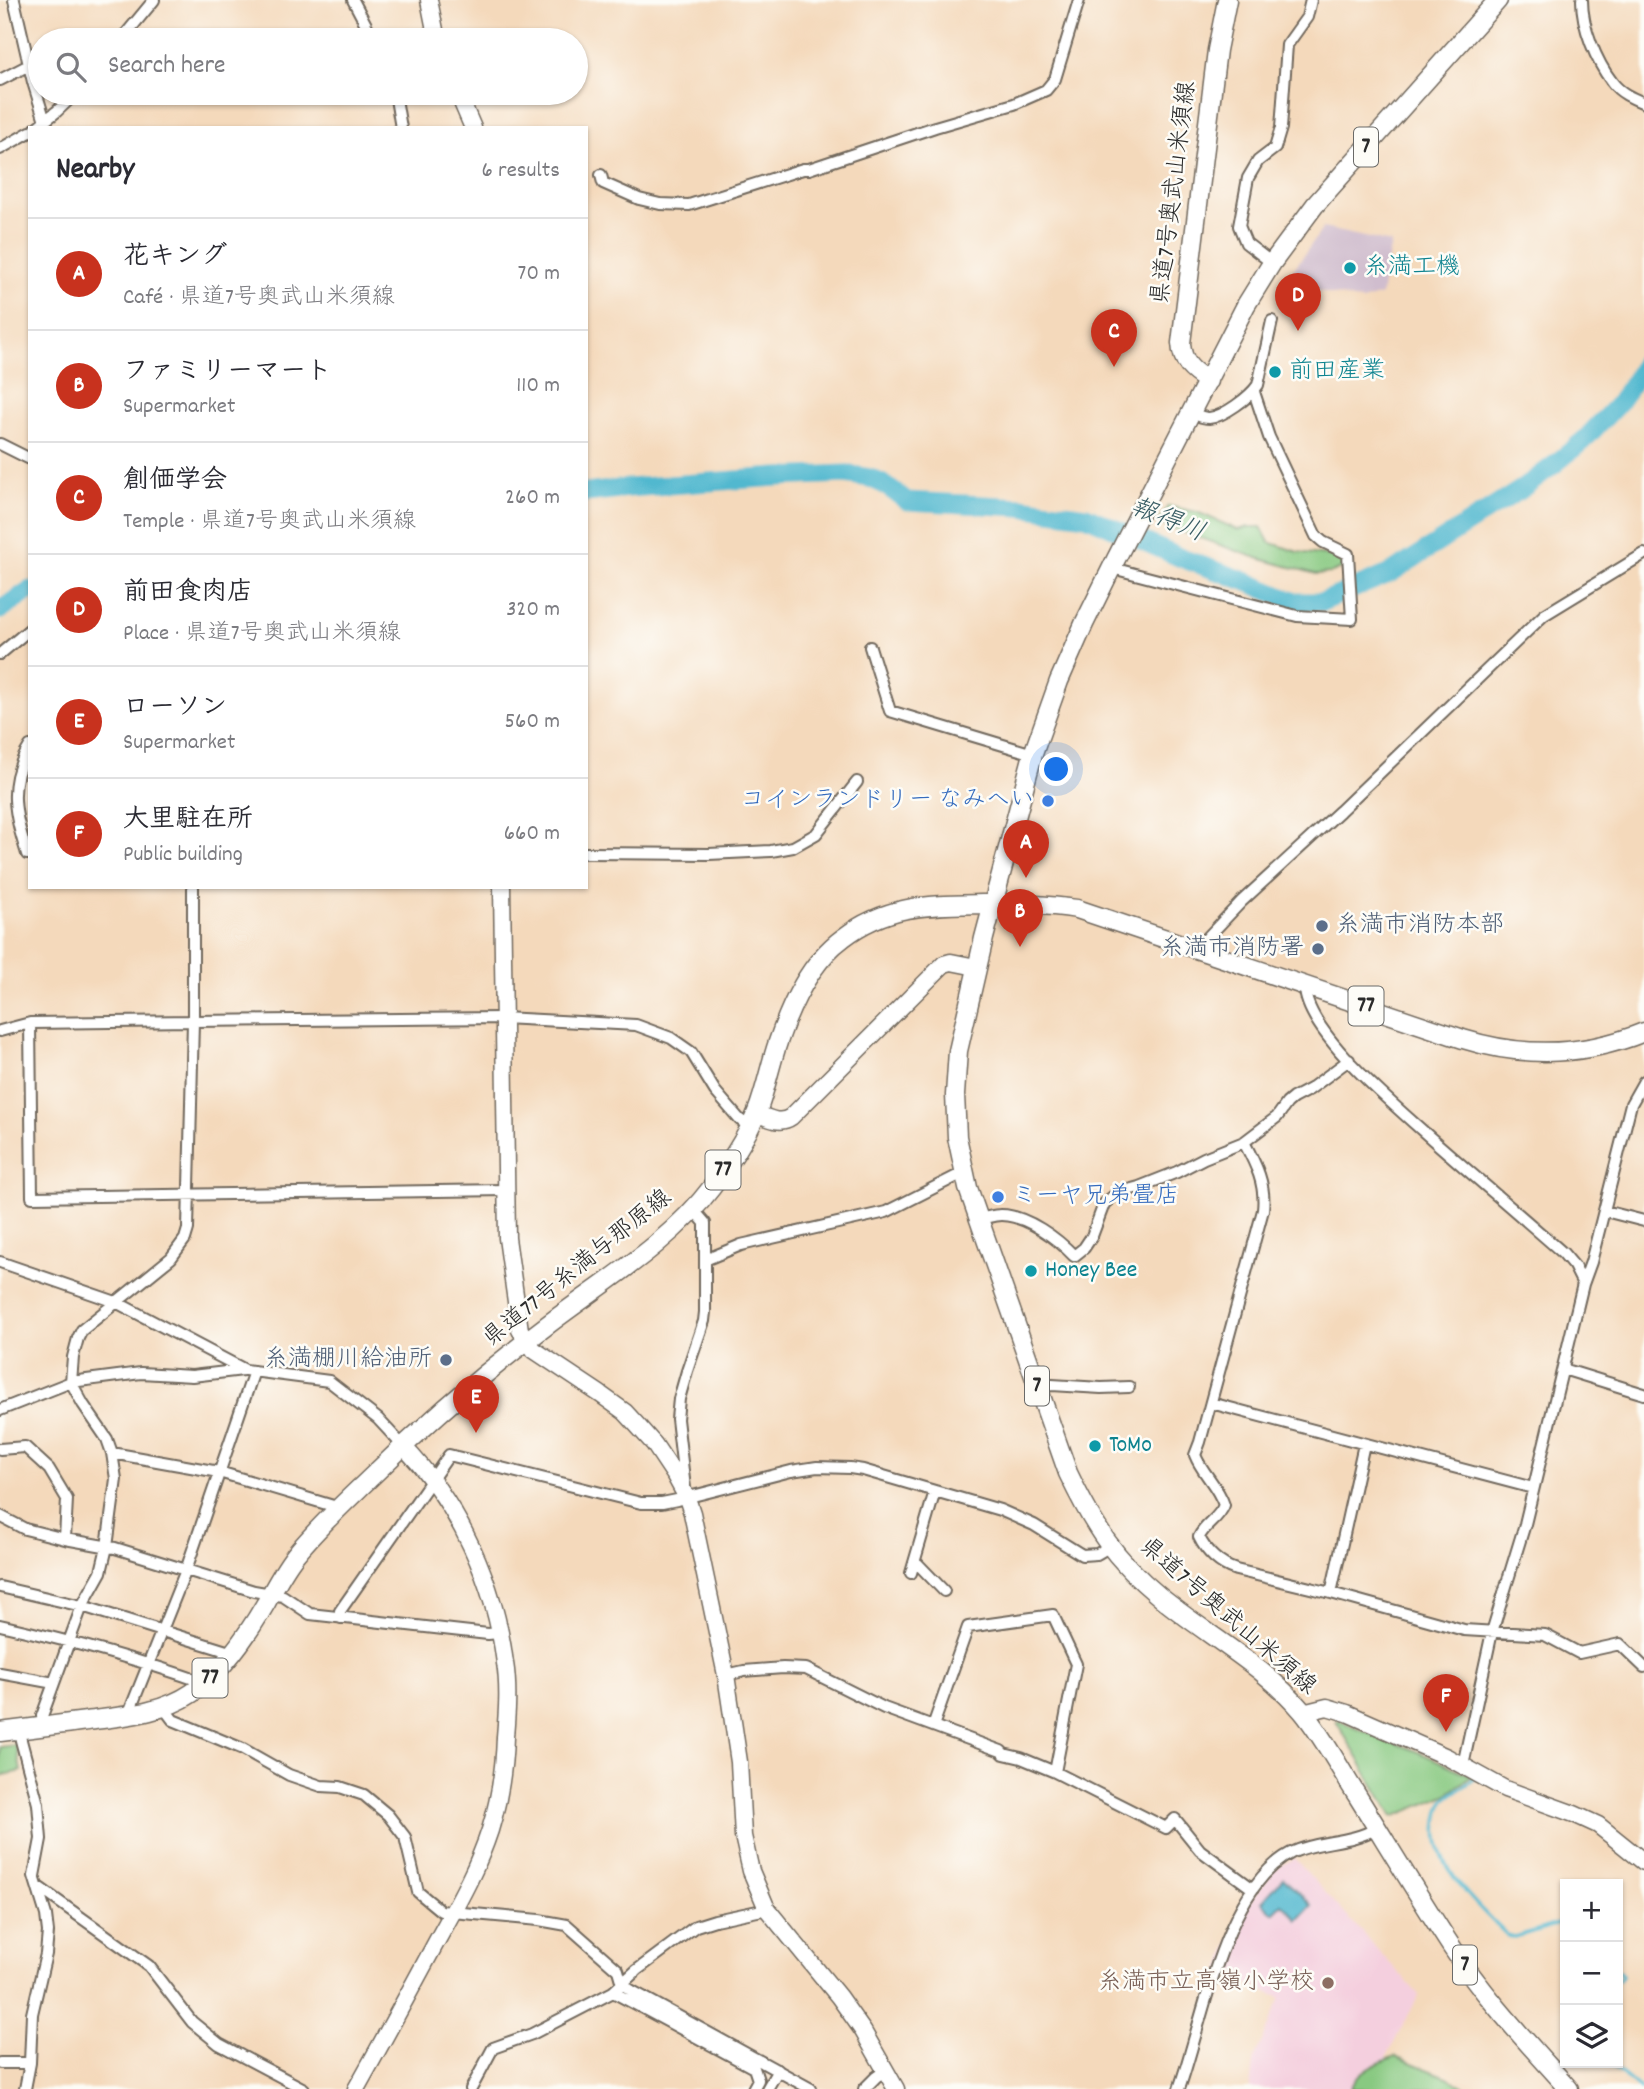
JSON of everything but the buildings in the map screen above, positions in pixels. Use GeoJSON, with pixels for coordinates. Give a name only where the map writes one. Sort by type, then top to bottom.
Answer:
{"type":"FeatureCollection","features":[{"type":"Feature","properties":{"kind":"main road","name":"県道7号奥武山米須線"},"geometry":{"type":"LineString","coordinates":[[1208,381],[1193,372],[1185,362],[1181,343],[1217,50],[1227,0]]}},
{"type":"Feature","properties":{"kind":"main road","name":"県道7号奥武山米須線"},"geometry":{"type":"LineString","coordinates":[[1498,0],[1315,205],[1272,263],[1246,305],[1084,624],[1059,681],[1033,754],[976,967],[958,1051],[955,1095],[957,1137],[979,1219],[1068,1473],[1087,1513],[1109,1547],[1137,1576],[1160,1597],[1234,1649],[1275,1684],[1303,1713],[1464,1964],[1511,2024],[1569,2089]]}},
{"type":"Feature","properties":{"kind":"main road","name":"県道77号糸満与那原線"},"geometry":{"type":"LineString","coordinates":[[9,1730],[164,1708],[205,1682],[233,1653],[296,1553],[340,1507],[403,1446],[526,1341],[653,1246],[693,1209],[711,1188],[753,1120],[778,1041],[812,970],[841,939],[865,924],[898,910],[924,905],[1026,904],[1077,909],[1477,1043],[1515,1051],[1550,1053],[1577,1051],[1644,1032]]}},
{"type":"Feature","properties":{"kind":"street"},"geometry":{"type":"LineString","coordinates":[[14,0],[28,61]]}},
{"type":"Feature","properties":{"kind":"street"},"geometry":{"type":"LineString","coordinates":[[131,28],[154,0]]}},
{"type":"Feature","properties":{"kind":"street"},"geometry":{"type":"LineString","coordinates":[[353,0],[368,28]]}},
{"type":"Feature","properties":{"kind":"street"},"geometry":{"type":"LineString","coordinates":[[429,0],[435,28]]}},
{"type":"Feature","properties":{"kind":"street"},"geometry":{"type":"LineString","coordinates":[[601,175],[603,183],[639,199],[660,204],[689,205],[1014,104],[1046,90],[1055,79],[1079,0]]}},
{"type":"Feature","properties":{"kind":"street"},"geometry":{"type":"LineString","coordinates":[[1272,263],[1246,243],[1239,226],[1248,178],[1258,161],[1275,148],[1281,128],[1287,45],[1307,17],[1311,0]]}},
{"type":"Feature","properties":{"kind":"street"},"geometry":{"type":"LineString","coordinates":[[1583,0],[1582,11],[1590,38],[1613,84],[1629,97],[1644,103]]}},
{"type":"Feature","properties":{"kind":"street"},"geometry":{"type":"LineString","coordinates":[[0,80],[28,66]]}},
{"type":"Feature","properties":{"kind":"street"},"geometry":{"type":"LineString","coordinates":[[36,105],[40,125]]}},
{"type":"Feature","properties":{"kind":"street"},"geometry":{"type":"LineString","coordinates":[[40,125],[62,105]]}},
{"type":"Feature","properties":{"kind":"street"},"geometry":{"type":"LineString","coordinates":[[397,105],[401,126]]}},
{"type":"Feature","properties":{"kind":"street"},"geometry":{"type":"LineString","coordinates":[[462,105],[472,126]]}},
{"type":"Feature","properties":{"kind":"street"},"geometry":{"type":"LineString","coordinates":[[0,149],[28,133]]}},
{"type":"Feature","properties":{"kind":"street"},"geometry":{"type":"LineString","coordinates":[[1191,412],[1212,418],[1254,392],[1258,385],[1272,321]]}},
{"type":"Feature","properties":{"kind":"street"},"geometry":{"type":"LineString","coordinates":[[1114,564],[1297,616],[1352,619],[1349,554],[1316,536],[1269,437],[1254,392]]}},
{"type":"Feature","properties":{"kind":"street"},"geometry":{"type":"LineString","coordinates":[[0,444],[28,458]]}},
{"type":"Feature","properties":{"kind":"street"},"geometry":{"type":"LineString","coordinates":[[1202,950],[1206,939],[1242,901],[1340,811],[1536,622],[1644,554]]}},
{"type":"Feature","properties":{"kind":"street"},"geometry":{"type":"LineString","coordinates":[[0,654],[28,630]]}},
{"type":"Feature","properties":{"kind":"street"},"geometry":{"type":"LineString","coordinates":[[870,647],[890,711],[1033,754]]}},
{"type":"Feature","properties":{"kind":"street"},"geometry":{"type":"LineString","coordinates":[[28,751],[15,782],[15,814],[28,854]]}},
{"type":"Feature","properties":{"kind":"street"},"geometry":{"type":"LineString","coordinates":[[588,853],[709,854],[771,851],[793,847],[816,834],[857,782]]}},
{"type":"Feature","properties":{"kind":"street"},"geometry":{"type":"LineString","coordinates":[[43,1726],[42,1716],[69,1640],[82,1606],[101,1572],[116,1479],[107,1439],[71,1382],[73,1357],[82,1330],[171,1258],[186,1239],[188,1229],[193,889]]}},
{"type":"Feature","properties":{"kind":"street"},"geometry":{"type":"LineString","coordinates":[[502,889],[507,1238],[520,1330],[534,1350],[625,1412],[654,1444],[687,1497]]}},
{"type":"Feature","properties":{"kind":"street"},"geometry":{"type":"LineString","coordinates":[[0,1031],[30,1023],[503,1018],[636,1025],[671,1038],[691,1052],[715,1091],[739,1119],[786,1121],[792,1118],[944,964],[951,962],[976,967]]}},
{"type":"Feature","properties":{"kind":"street"},"geometry":{"type":"LineString","coordinates":[[1305,986],[1305,993],[1315,1016],[1349,1060],[1408,1118],[1563,1253],[1574,1266],[1583,1284]]}},
{"type":"Feature","properties":{"kind":"street"},"geometry":{"type":"LineString","coordinates":[[30,1023],[32,1197],[506,1191]]}},
{"type":"Feature","properties":{"kind":"street"},"geometry":{"type":"LineString","coordinates":[[979,1219],[1003,1215],[1022,1221],[1060,1241],[1074,1256],[1092,1236],[1104,1204],[1117,1193],[1164,1177],[1244,1142],[1277,1117],[1293,1098],[1349,1060]]}},
{"type":"Feature","properties":{"kind":"street"},"geometry":{"type":"LineString","coordinates":[[1463,1765],[1492,1632],[1525,1524],[1583,1284],[1605,1211],[1631,1104],[1644,1081]]}},
{"type":"Feature","properties":{"kind":"street"},"geometry":{"type":"LineString","coordinates":[[1244,1142],[1262,1182],[1264,1210],[1195,1455],[1224,1505],[1217,1517],[1202,1531],[1199,1537],[1202,1543],[1228,1568],[1464,1630],[1545,1635],[1579,1653],[1620,1644],[1644,1667]]}},
{"type":"Feature","properties":{"kind":"street"},"geometry":{"type":"LineString","coordinates":[[705,1260],[741,1245],[886,1212],[965,1172]]}},
{"type":"Feature","properties":{"kind":"street"},"geometry":{"type":"LineString","coordinates":[[693,1209],[705,1223],[704,1321],[679,1399],[677,1419],[687,1497],[726,1675],[739,1762],[743,1836],[751,1871],[767,1909],[839,1997],[863,2031],[896,2089]]}},
{"type":"Feature","properties":{"kind":"street"},"geometry":{"type":"LineString","coordinates":[[1605,1211],[1644,1221]]}},
{"type":"Feature","properties":{"kind":"street"},"geometry":{"type":"LineString","coordinates":[[0,1262],[116,1302],[250,1371]]}},
{"type":"Feature","properties":{"kind":"street"},"geometry":{"type":"LineString","coordinates":[[1563,1369],[1644,1394]]}},
{"type":"Feature","properties":{"kind":"street"},"geometry":{"type":"LineString","coordinates":[[128,1715],[186,1570],[250,1371]]}},
{"type":"Feature","properties":{"kind":"street"},"geometry":{"type":"LineString","coordinates":[[0,1410],[71,1382],[141,1373],[191,1376],[250,1371],[329,1381],[379,1419],[433,1479],[454,1511],[486,1585],[506,1664],[505,1754],[500,1786],[490,1829],[470,1880],[356,2089]]}},
{"type":"Feature","properties":{"kind":"street"},"geometry":{"type":"LineString","coordinates":[[1038,1387],[1129,1387]]}},
{"type":"Feature","properties":{"kind":"street"},"geometry":{"type":"LineString","coordinates":[[1211,1403],[1533,1488]]}},
{"type":"Feature","properties":{"kind":"street"},"geometry":{"type":"LineString","coordinates":[[1331,1593],[1364,1444]]}},
{"type":"Feature","properties":{"kind":"street"},"geometry":{"type":"LineString","coordinates":[[0,1449],[25,1447],[49,1469],[67,1499],[65,1539]]}},
{"type":"Feature","properties":{"kind":"street"},"geometry":{"type":"LineString","coordinates":[[112,1453],[219,1472],[340,1507]]}},
{"type":"Feature","properties":{"kind":"street"},"geometry":{"type":"LineString","coordinates":[[340,1618],[340,1611],[353,1591],[449,1455],[641,1503],[662,1503],[792,1471],[825,1467],[863,1470],[1000,1510],[1041,1529],[1082,1555],[1097,1554],[1109,1547]]}},
{"type":"Feature","properties":{"kind":"street"},"geometry":{"type":"LineString","coordinates":[[935,1491],[913,1567],[944,1591]]}},
{"type":"Feature","properties":{"kind":"street"},"geometry":{"type":"LineString","coordinates":[[0,1516],[25,1529],[107,1547],[270,1595],[284,1596],[310,1614],[499,1633]]}},
{"type":"Feature","properties":{"kind":"street"},"geometry":{"type":"LineString","coordinates":[[0,1587],[82,1606],[233,1653]]}},
{"type":"Feature","properties":{"kind":"street"},"geometry":{"type":"LineString","coordinates":[[933,1726],[968,1628],[1054,1615],[1076,1664],[1055,1772]]}},
{"type":"Feature","properties":{"kind":"street"},"geometry":{"type":"LineString","coordinates":[[0,1625],[69,1640],[205,1682]]}},
{"type":"Feature","properties":{"kind":"street"},"geometry":{"type":"LineString","coordinates":[[726,1675],[783,1668],[806,1669],[884,1708],[1055,1772],[1166,1828],[1175,1819],[1200,1850],[1253,1889]]}},
{"type":"Feature","properties":{"kind":"street"},"geometry":{"type":"LineString","coordinates":[[0,1673],[54,1683]]}},
{"type":"Feature","properties":{"kind":"street"},"geometry":{"type":"LineString","coordinates":[[1303,1713],[1327,1707],[1347,1713],[1463,1765],[1505,1789],[1598,1825],[1644,1862]]}},
{"type":"Feature","properties":{"kind":"street"},"geometry":{"type":"LineString","coordinates":[[164,1708],[173,1720],[243,1749],[289,1774],[321,1786],[340,1787],[364,1795],[388,1815],[405,1837],[418,1892],[441,1911],[567,1925],[618,1970],[622,1984],[811,2089]]}},
{"type":"Feature","properties":{"kind":"street"},"geometry":{"type":"LineString","coordinates":[[9,1730],[38,1804],[41,1839],[34,1876],[46,1915],[48,1932],[46,1954],[32,2014],[30,2063],[25,2089]]}},
{"type":"Feature","properties":{"kind":"street"},"geometry":{"type":"LineString","coordinates":[[1180,2089],[1229,1932],[1262,1876],[1274,1864],[1293,1852],[1364,1836],[1377,1828]]}},
{"type":"Feature","properties":{"kind":"street"},"geometry":{"type":"LineString","coordinates":[[37,1886],[149,1966],[192,2021],[219,2044],[304,2089]]}},
{"type":"Feature","properties":{"kind":"street"},"geometry":{"type":"LineString","coordinates":[[471,2089],[493,2048],[531,2034],[613,1992],[696,1926],[767,1909]]}},
{"type":"Feature","properties":{"kind":"street"},"geometry":{"type":"LineString","coordinates":[[613,1992],[754,2068],[758,2080],[753,2089]]}},
{"type":"Feature","properties":{"kind":"street"},"geometry":{"type":"LineString","coordinates":[[0,2063],[30,2063]]}},
{"type":"Feature","properties":{"kind":"street"},"geometry":{"type":"LineString","coordinates":[[767,2089],[778,2070]]}},
{"type":"Feature","properties":{"kind":"street"},"geometry":{"type":"LineString","coordinates":[[864,2089],[886,2070]]}},
{"type":"Feature","properties":{"kind":"shaded area"},"geometry":{"type":"Polygon","coordinates":[[[1323,228],[1391,243],[1381,295],[1362,301],[1284,283],[1323,228]]]}},
{"type":"Feature","properties":{"kind":"shaded area","name":"糸満市立高嶺小学校"},"geometry":{"type":"Polygon","coordinates":[[[1294,1858],[1419,1995],[1386,2058],[1454,2089],[1250,2089],[1253,2062],[1281,1998],[1220,1972],[1229,1942],[1248,1905],[1274,1870],[1294,1858]]]}},
{"type":"Feature","properties":{"kind":"green space"},"geometry":{"type":"Polygon","coordinates":[[[1168,506],[1197,512],[1238,530],[1261,527],[1269,542],[1298,552],[1342,558],[1346,567],[1332,573],[1316,574],[1257,558],[1157,523],[1168,506]]]}},
{"type":"Feature","properties":{"kind":"green space"},"geometry":{"type":"Polygon","coordinates":[[[1336,1721],[1472,1776],[1446,1795],[1393,1817],[1336,1721]]]}},
{"type":"Feature","properties":{"kind":"green space"},"geometry":{"type":"Polygon","coordinates":[[[16,1745],[21,1771],[0,1776],[0,1747],[16,1745]]]}},
{"type":"Feature","properties":{"kind":"green space"},"geometry":{"type":"Polygon","coordinates":[[[1395,2056],[1447,2077],[1468,2089],[1350,2089],[1363,2072],[1395,2056]]]}},
{"type":"Feature","properties":{"kind":"water"},"geometry":{"type":"Polygon","coordinates":[[[1283,1878],[1312,1905],[1298,1920],[1282,1904],[1273,1913],[1262,1902],[1283,1878]]]}},
{"type":"Feature","properties":{"kind":"waterway","name":"報得川"},"geometry":{"type":"LineString","coordinates":[[588,493],[845,474],[870,478],[907,501],[1021,507],[1086,516],[1181,558],[1295,602],[1322,602],[1391,573],[1523,488],[1585,439],[1617,405],[1644,362]]}},
{"type":"Feature","properties":{"kind":"waterway","name":"報得川"},"geometry":{"type":"LineString","coordinates":[[0,610],[28,591]]}},
{"type":"Feature","properties":{"kind":"waterway"},"geometry":{"type":"LineString","coordinates":[[1475,1778],[1446,1798],[1441,1808],[1438,1838],[1449,1870],[1471,1899],[1507,1935],[1515,1937],[1560,1923]]}},
{"type":"Feature","properties":{"kind":"waterway"},"geometry":{"type":"LineString","coordinates":[[1615,2068],[1640,2089]]}},
{"type":"Feature","properties":{"kind":"place","name":"糸満工機"},"geometry":{"type":"Point","coordinates":[1350,268]}},
{"type":"Feature","properties":{"kind":"place","name":"前田食肉店"},"geometry":{"type":"Point","coordinates":[1298,331]}},
{"type":"Feature","properties":{"kind":"place","name":"創価学会"},"geometry":{"type":"Point","coordinates":[1114,367]}},
{"type":"Feature","properties":{"kind":"place","name":"前田産業"},"geometry":{"type":"Point","coordinates":[1275,372]}},
{"type":"Feature","properties":{"kind":"place","name":"コインランドリー なみへい"},"geometry":{"type":"Point","coordinates":[1048,801]}},
{"type":"Feature","properties":{"kind":"place","name":"花キング"},"geometry":{"type":"Point","coordinates":[1026,878]}},
{"type":"Feature","properties":{"kind":"place","name":"糸満市消防本部"},"geometry":{"type":"Point","coordinates":[1322,926]}},
{"type":"Feature","properties":{"kind":"place","name":"ファミリーマート"},"geometry":{"type":"Point","coordinates":[1020,947]}},
{"type":"Feature","properties":{"kind":"place","name":"糸満市消防署"},"geometry":{"type":"Point","coordinates":[1318,949]}},
{"type":"Feature","properties":{"kind":"place","name":"ミーヤ兄弟畳店"},"geometry":{"type":"Point","coordinates":[998,1197]}},
{"type":"Feature","properties":{"kind":"place","name":"Honey Bee"},"geometry":{"type":"Point","coordinates":[1031,1271]}},
{"type":"Feature","properties":{"kind":"place","name":"糸満棚川給油所"},"geometry":{"type":"Point","coordinates":[446,1360]}},
{"type":"Feature","properties":{"kind":"place","name":"ローソン"},"geometry":{"type":"Point","coordinates":[476,1433]}},
{"type":"Feature","properties":{"kind":"place","name":"ToMo"},"geometry":{"type":"Point","coordinates":[1095,1446]}},
{"type":"Feature","properties":{"kind":"place","name":"大里駐在所"},"geometry":{"type":"Point","coordinates":[1446,1732]}},
{"type":"Feature","properties":{"kind":"place","name":"糸満市立高嶺小学校"},"geometry":{"type":"Point","coordinates":[1328,1983]}}]}
